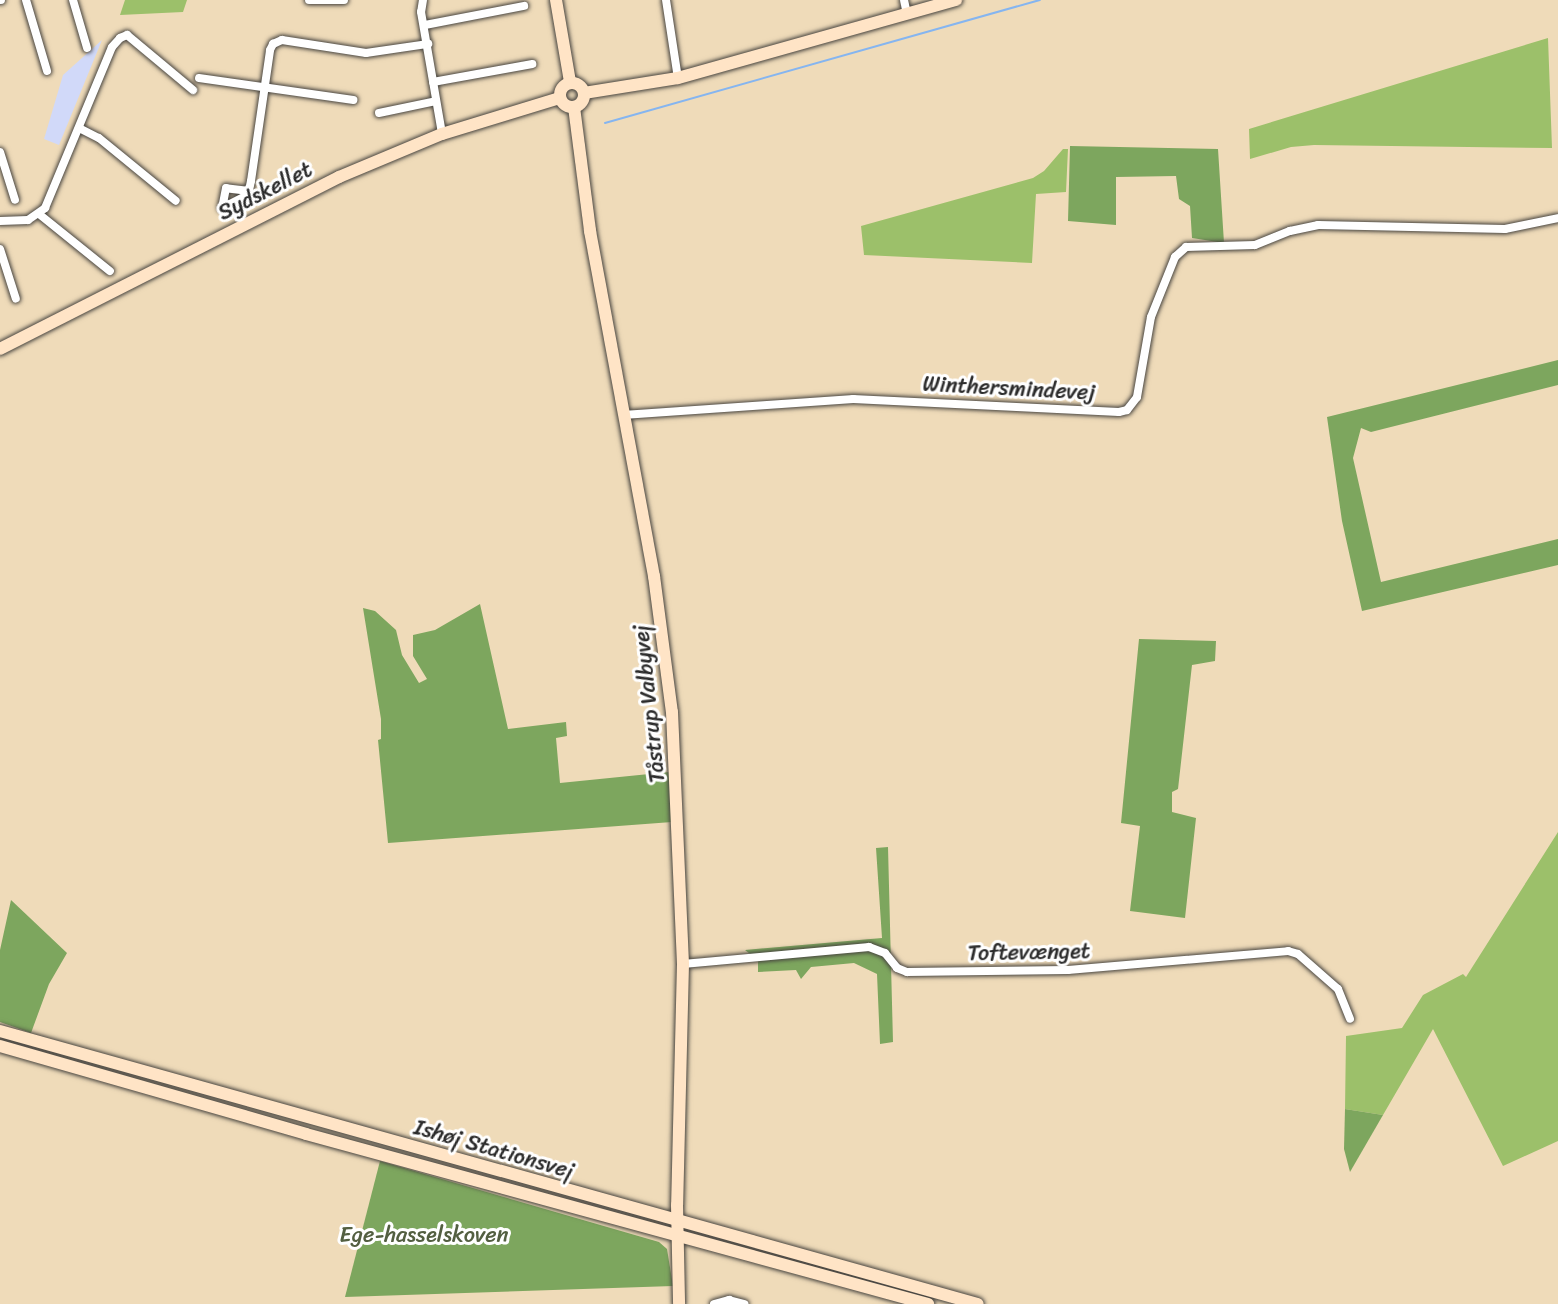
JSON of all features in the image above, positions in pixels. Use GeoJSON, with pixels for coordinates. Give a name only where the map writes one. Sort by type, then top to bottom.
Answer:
{"type":"FeatureCollection","features":[{"type":"Feature","properties":{"kind":"street"},"geometry":{"type":"LineString","coordinates":[[26,0],[47,71]]}},
{"type":"Feature","properties":{"kind":"street"},"geometry":{"type":"LineString","coordinates":[[73,0],[87,48]]}},
{"type":"Feature","properties":{"kind":"street"},"geometry":{"type":"LineString","coordinates":[[309,0],[344,0]]}},
{"type":"Feature","properties":{"kind":"street"},"geometry":{"type":"LineString","coordinates":[[423,0],[442,134]]}},
{"type":"Feature","properties":{"kind":"street"},"geometry":{"type":"LineString","coordinates":[[556,0],[570,82]]}},
{"type":"Feature","properties":{"kind":"street"},"geometry":{"type":"LineString","coordinates":[[666,0],[678,78]]}},
{"type":"Feature","properties":{"kind":"street"},"geometry":{"type":"LineString","coordinates":[[904,0],[907,14]]}},
{"type":"Feature","properties":{"kind":"street"},"geometry":{"type":"LineString","coordinates":[[584,93],[678,78],[956,0]]}},
{"type":"Feature","properties":{"kind":"street"},"geometry":{"type":"LineString","coordinates":[[425,25],[524,6]]}},
{"type":"Feature","properties":{"kind":"street"},"geometry":{"type":"LineString","coordinates":[[0,221],[28,220],[39,214],[49,200],[112,47],[127,35],[193,90]]}},
{"type":"Feature","properties":{"kind":"street"},"geometry":{"type":"LineString","coordinates":[[249,191],[270,50],[277,42],[366,53],[428,44]]}},
{"type":"Feature","properties":{"kind":"street"},"geometry":{"type":"LineString","coordinates":[[433,82],[532,64]]}},
{"type":"Feature","properties":{"kind":"street"},"geometry":{"type":"LineString","coordinates":[[199,78],[353,100]]}},
{"type":"Feature","properties":{"kind":"street"},"geometry":{"type":"LineString","coordinates":[[570,82],[578,83],[584,93],[583,100],[574,107],[564,104],[560,98],[562,87],[570,82]]}},
{"type":"Feature","properties":{"kind":"street","name":"Sydskellet"},"geometry":{"type":"LineString","coordinates":[[0,349],[289,200],[442,134],[560,98]]}},
{"type":"Feature","properties":{"kind":"street"},"geometry":{"type":"LineString","coordinates":[[379,113],[436,101]]}},
{"type":"Feature","properties":{"kind":"street","name":"Tåstrup Valbyvej"},"geometry":{"type":"LineString","coordinates":[[574,107],[590,231],[665,644],[677,776],[683,964],[677,1221],[679,1304]]}},
{"type":"Feature","properties":{"kind":"street"},"geometry":{"type":"LineString","coordinates":[[79,128],[99,138],[176,201]]}},
{"type":"Feature","properties":{"kind":"street"},"geometry":{"type":"LineString","coordinates":[[0,152],[15,200]]}},
{"type":"Feature","properties":{"kind":"street"},"geometry":{"type":"LineString","coordinates":[[39,214],[110,271]]}},
{"type":"Feature","properties":{"kind":"street","name":"Winthersmindevej"},"geometry":{"type":"LineString","coordinates":[[623,415],[853,399],[1119,412],[1127,410],[1137,397],[1151,317],[1175,257],[1186,247],[1255,245],[1290,231],[1318,225],[1505,229],[1558,218]]}},
{"type":"Feature","properties":{"kind":"street"},"geometry":{"type":"LineString","coordinates":[[0,249],[16,299]]}},
{"type":"Feature","properties":{"kind":"street","name":"Toftevænget"},"geometry":{"type":"LineString","coordinates":[[683,964],[869,947],[885,953],[897,968],[907,972],[1068,970],[1139,967],[1288,951],[1298,954],[1338,989],[1350,1019]]}},
{"type":"Feature","properties":{"kind":"street","name":"Ishøj Stationsvej"},"geometry":{"type":"LineString","coordinates":[[0,1031],[978,1304]]}},
{"type":"Feature","properties":{"kind":"street","name":"Ishøj Stationsvej"},"geometry":{"type":"LineString","coordinates":[[0,1046],[928,1304]]}},
{"type":"Feature","properties":{"kind":"street"},"geometry":{"type":"LineString","coordinates":[[714,1304],[729,1300],[744,1304]]}},
{"type":"Feature","properties":{"kind":"shaded area"},"geometry":{"type":"Polygon","coordinates":[[[102,40],[59,145],[44,139],[63,75],[102,40]]]}},
{"type":"Feature","properties":{"kind":"green space"},"geometry":{"type":"Polygon","coordinates":[[[125,0],[187,0],[183,12],[120,15],[125,0]]]}},
{"type":"Feature","properties":{"kind":"green space"},"geometry":{"type":"Polygon","coordinates":[[[1548,38],[1552,148],[1314,145],[1291,147],[1250,159],[1249,129],[1548,38]]]}},
{"type":"Feature","properties":{"kind":"green space"},"geometry":{"type":"Polygon","coordinates":[[[1070,146],[1218,149],[1224,243],[1192,238],[1190,206],[1179,199],[1176,176],[1116,177],[1116,225],[1068,221],[1070,146]]]}},
{"type":"Feature","properties":{"kind":"green space"},"geometry":{"type":"Polygon","coordinates":[[[1063,149],[1068,149],[1066,192],[1036,194],[1032,263],[864,255],[861,226],[1033,178],[1044,171],[1063,149]]]}},
{"type":"Feature","properties":{"kind":"green space"},"geometry":{"type":"Polygon","coordinates":[[[1558,360],[1558,385],[1371,432],[1361,428],[1353,458],[1381,582],[1558,539],[1558,565],[1362,611],[1342,521],[1327,417],[1558,360]]]}},
{"type":"Feature","properties":{"kind":"green space"},"geometry":{"type":"Polygon","coordinates":[[[480,604],[508,729],[566,722],[567,736],[556,738],[560,783],[669,772],[672,822],[388,843],[378,740],[381,739],[381,719],[363,608],[375,611],[396,630],[402,655],[419,683],[427,679],[413,656],[413,635],[435,630],[480,604]]]}},
{"type":"Feature","properties":{"kind":"green space"},"geometry":{"type":"Polygon","coordinates":[[[1139,639],[1216,641],[1215,661],[1192,665],[1178,789],[1172,792],[1172,812],[1196,818],[1185,918],[1130,911],[1140,826],[1121,823],[1139,639]]]}},
{"type":"Feature","properties":{"kind":"green space"},"geometry":{"type":"Polygon","coordinates":[[[1558,832],[1558,1141],[1503,1166],[1433,1029],[1383,1115],[1345,1109],[1346,1036],[1402,1028],[1423,995],[1463,974],[1466,977],[1558,832]]]}},
{"type":"Feature","properties":{"kind":"green space"},"geometry":{"type":"Polygon","coordinates":[[[888,847],[893,1042],[880,1044],[877,974],[854,963],[811,967],[801,979],[796,970],[758,972],[758,960],[745,950],[882,938],[876,848],[888,847]]]}},
{"type":"Feature","properties":{"kind":"green space"},"geometry":{"type":"Polygon","coordinates":[[[11,900],[67,953],[49,984],[31,1033],[0,1022],[0,950],[11,900]]]}},
{"type":"Feature","properties":{"kind":"green space"},"geometry":{"type":"Polygon","coordinates":[[[1345,1109],[1383,1115],[1350,1172],[1344,1149],[1345,1109]]]}},
{"type":"Feature","properties":{"kind":"green space","name":"Ege-hasselskoven"},"geometry":{"type":"Polygon","coordinates":[[[380,1161],[659,1242],[667,1249],[673,1286],[345,1297],[380,1161]]]}},
{"type":"Feature","properties":{"kind":"waterway"},"geometry":{"type":"LineString","coordinates":[[605,123],[1040,0]]}}]}
